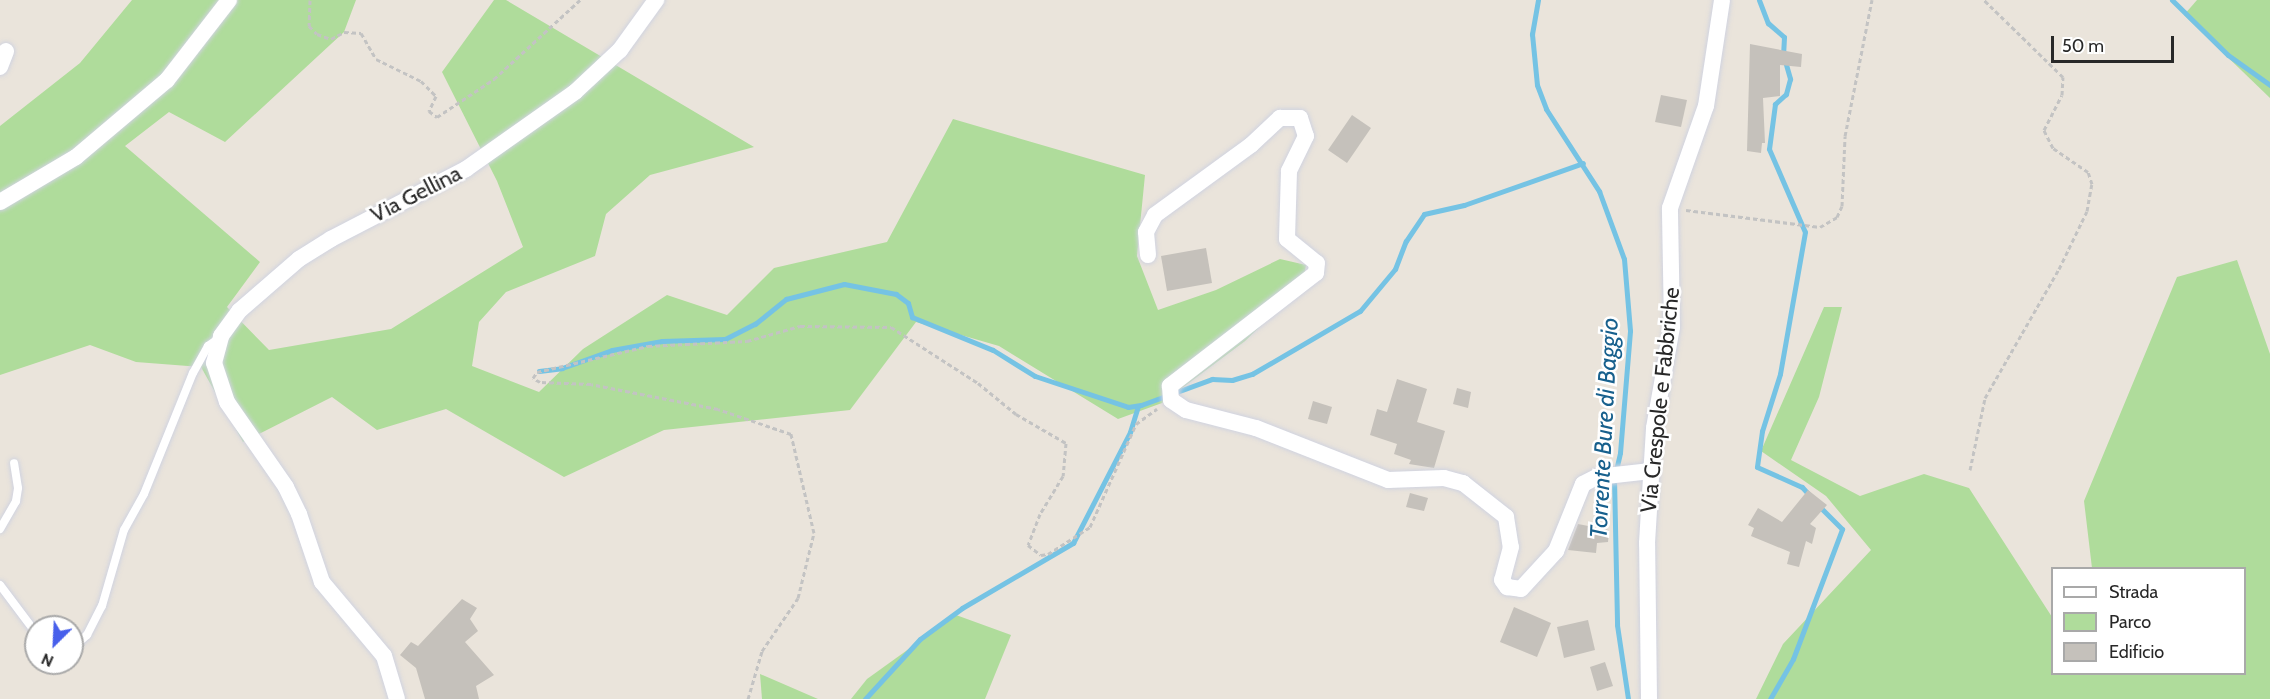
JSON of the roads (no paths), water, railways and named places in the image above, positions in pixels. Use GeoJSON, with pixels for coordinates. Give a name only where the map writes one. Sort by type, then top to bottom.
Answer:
{"type":"FeatureCollection","features":[{"type":"Feature","properties":{"kind":"street"},"geometry":{"type":"LineString","coordinates":[[0,202],[76,157],[167,80],[229,0]]}},
{"type":"Feature","properties":{"kind":"street","name":"Via Gellina"},"geometry":{"type":"LineString","coordinates":[[397,699],[384,656],[322,582],[299,514],[285,487],[227,402],[214,363],[221,336],[239,311],[299,259],[331,239],[466,169],[575,92],[620,50],[656,0]]}},
{"type":"Feature","properties":{"kind":"street","name":"Via Crespole e Fabbriche"},"geometry":{"type":"LineString","coordinates":[[1649,699],[1645,471],[1672,327],[1670,208],[1706,106],[1722,0]]}},
{"type":"Feature","properties":{"kind":"street"},"geometry":{"type":"LineString","coordinates":[[0,67],[6,51]]}},
{"type":"Feature","properties":{"kind":"street"},"geometry":{"type":"LineString","coordinates":[[1148,255],[1146,232],[1155,215],[1251,145],[1280,118],[1300,118],[1306,136],[1289,171],[1287,239],[1317,262],[1316,273],[1170,386],[1171,400],[1186,410],[1256,428],[1388,480],[1444,478],[1463,483],[1506,517],[1511,529],[1511,547],[1502,580],[1507,587],[1521,589],[1546,565],[1556,551],[1579,490],[1588,480],[1645,471]]}},
{"type":"Feature","properties":{"kind":"lane"},"geometry":{"type":"LineString","coordinates":[[84,638],[102,606],[124,530],[144,494],[193,373],[208,346],[221,336]]}},
{"type":"Feature","properties":{"kind":"lane"},"geometry":{"type":"LineString","coordinates":[[0,529],[16,501],[18,482],[14,463]]}},
{"type":"Feature","properties":{"kind":"lane"},"geometry":{"type":"LineString","coordinates":[[0,585],[24,617]]}},
{"type":"Feature","properties":{"kind":"waterway","name":"Torrente Bure di Baggio"},"geometry":{"type":"LineString","coordinates":[[1538,0],[1532,34],[1537,85],[1546,109],[1599,191],[1624,259],[1630,331],[1620,453],[1614,478],[1617,625],[1628,699]]}},
{"type":"Feature","properties":{"kind":"waterway"},"geometry":{"type":"LineString","coordinates":[[1759,0],[1768,23],[1784,37],[1783,54],[1790,79],[1786,94],[1775,104],[1769,149],[1805,232],[1780,374],[1762,431],[1757,467],[1802,487],[1811,497]]}},
{"type":"Feature","properties":{"kind":"waterway"},"geometry":{"type":"LineString","coordinates":[[2172,0],[2228,55],[2270,85]]}},
{"type":"Feature","properties":{"kind":"waterway"},"geometry":{"type":"LineString","coordinates":[[539,371],[562,368],[612,350],[662,341],[725,339],[755,324],[786,299],[844,284],[896,294],[908,303],[912,317],[993,350],[1035,376],[1128,407],[1141,405],[1212,379],[1232,380],[1252,374],[1360,311],[1395,269],[1406,241],[1424,214],[1464,205],[1583,163]]}},
{"type":"Feature","properties":{"kind":"waterway"},"geometry":{"type":"LineString","coordinates":[[865,699],[920,639],[962,608],[1073,543],[1130,432],[1138,406]]}},
{"type":"Feature","properties":{"kind":"waterway"},"geometry":{"type":"LineString","coordinates":[[1770,699],[1793,659],[1842,529],[1819,506]]}}]}
